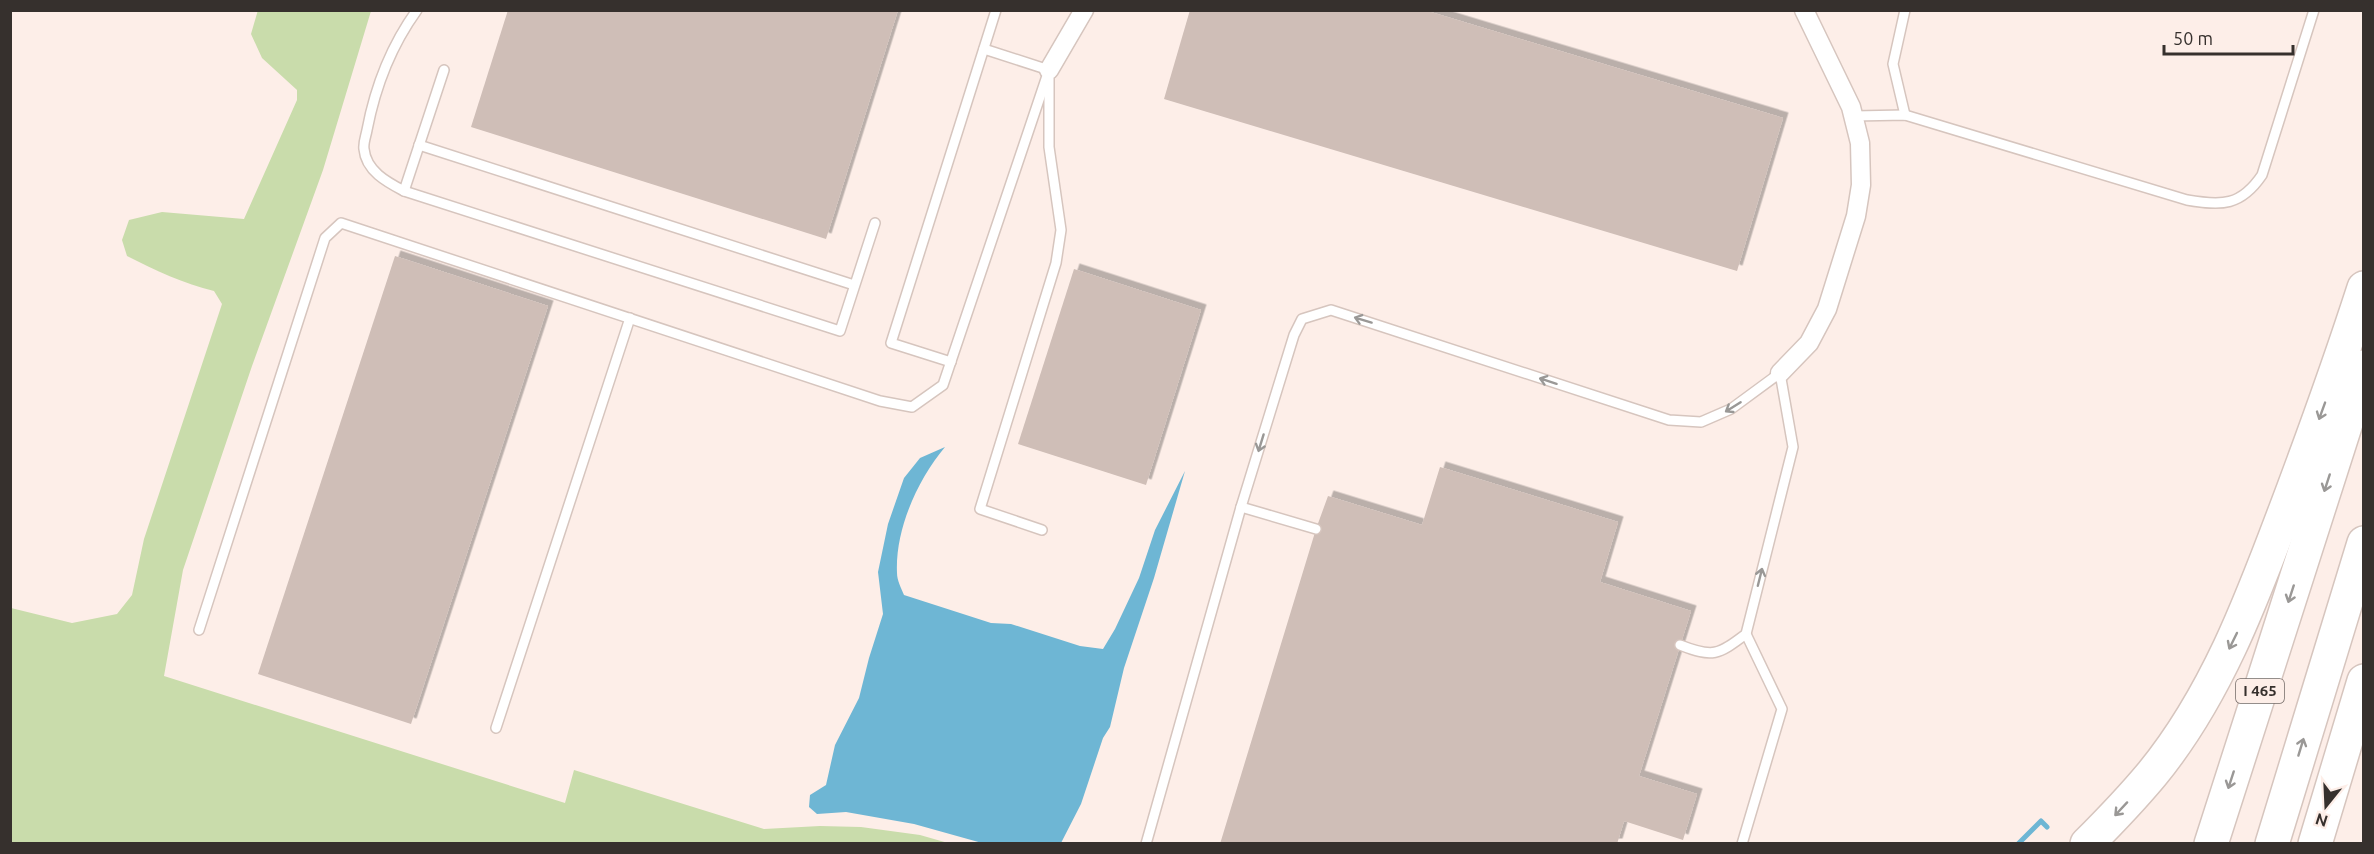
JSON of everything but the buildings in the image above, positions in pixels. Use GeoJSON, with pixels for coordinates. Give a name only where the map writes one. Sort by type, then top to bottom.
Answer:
{"type":"FeatureCollection","features":[{"type":"Feature","properties":{"kind":"highway"},"geometry":{"type":"LineString","coordinates":[[2087,843],[2153,773],[2191,717],[2224,658],[2249,606],[2364,288]]}},
{"type":"Feature","properties":{"kind":"highway","name":"I 465"},"geometry":{"type":"LineString","coordinates":[[2211,843],[2364,367]]}},
{"type":"Feature","properties":{"kind":"highway"},"geometry":{"type":"LineString","coordinates":[[2272,843],[2364,543]]}},
{"type":"Feature","properties":{"kind":"highway"},"geometry":{"type":"LineString","coordinates":[[2315,843],[2364,681]]}},
{"type":"Feature","properties":{"kind":"street"},"geometry":{"type":"LineString","coordinates":[[1049,70],[1084,10]]}},
{"type":"Feature","properties":{"kind":"street"},"geometry":{"type":"LineString","coordinates":[[1780,373],[1809,343],[1821,323],[1859,204],[1860,142],[1854,116],[1848,99],[1804,10]]}},
{"type":"Feature","properties":{"kind":"lane"},"geometry":{"type":"LineString","coordinates":[[417,10],[403,30],[383,72],[364,148],[369,165],[384,181],[404,191],[840,331],[875,223]]}},
{"type":"Feature","properties":{"kind":"lane"},"geometry":{"type":"LineString","coordinates":[[951,362],[891,343],[996,10]]}},
{"type":"Feature","properties":{"kind":"lane"},"geometry":{"type":"LineString","coordinates":[[1905,10],[1893,63],[1905,115]]}},
{"type":"Feature","properties":{"kind":"lane"},"geometry":{"type":"LineString","coordinates":[[1854,116],[1905,115],[2187,200],[2210,204],[2234,201],[2251,191],[2262,175],[2314,10]]}},
{"type":"Feature","properties":{"kind":"lane"},"geometry":{"type":"LineString","coordinates":[[984,49],[1049,70]]}},
{"type":"Feature","properties":{"kind":"lane"},"geometry":{"type":"LineString","coordinates":[[404,191],[444,70]]}},
{"type":"Feature","properties":{"kind":"lane"},"geometry":{"type":"LineString","coordinates":[[199,630],[325,238],[341,223],[880,401],[912,407],[943,385],[1049,70]]}},
{"type":"Feature","properties":{"kind":"lane"},"geometry":{"type":"LineString","coordinates":[[1042,530],[980,509],[1056,263],[1061,230],[1049,147],[1049,70]]}},
{"type":"Feature","properties":{"kind":"lane"},"geometry":{"type":"LineString","coordinates":[[419,146],[854,285]]}},
{"type":"Feature","properties":{"kind":"lane"},"geometry":{"type":"LineString","coordinates":[[1146,843],[1241,507],[1294,335],[1302,319],[1331,310],[1669,420],[1701,422],[1731,409],[1780,373],[1793,447],[1746,634],[1724,651],[1702,654],[1680,645]]}},
{"type":"Feature","properties":{"kind":"lane"},"geometry":{"type":"LineString","coordinates":[[496,728],[630,318]]}},
{"type":"Feature","properties":{"kind":"lane"},"geometry":{"type":"LineString","coordinates":[[1241,507],[1316,529]]}},
{"type":"Feature","properties":{"kind":"lane"},"geometry":{"type":"LineString","coordinates":[[1742,843],[1782,709],[1746,634]]}},
{"type":"Feature","properties":{"kind":"green space"},"geometry":{"type":"Polygon","coordinates":[[[258,10],[371,11],[323,170],[252,366],[183,570],[164,676],[565,803],[574,770],[764,829],[820,826],[861,827],[920,835],[948,843],[11,843],[11,608],[72,623],[117,614],[132,595],[144,539],[222,304],[214,291],[181,281],[127,256],[122,240],[129,220],[162,212],[244,219],[297,100],[297,90],[262,58],[251,34],[258,10]]]}},
{"type":"Feature","properties":{"kind":"water"},"geometry":{"type":"Polygon","coordinates":[[[945,447],[917,489],[904,522],[897,556],[897,573],[904,595],[991,623],[1011,624],[1080,646],[1103,649],[1139,578],[1155,530],[1185,471],[1154,578],[1124,668],[1110,727],[1103,738],[1081,804],[1061,843],[982,843],[914,824],[846,812],[817,814],[809,807],[810,795],[826,785],[835,745],[859,698],[883,614],[878,572],[888,524],[904,478],[920,458],[945,447]]]}},
{"type":"Feature","properties":{"kind":"waterway"},"geometry":{"type":"LineString","coordinates":[[2018,844],[2041,821],[2047,827]]}}]}
